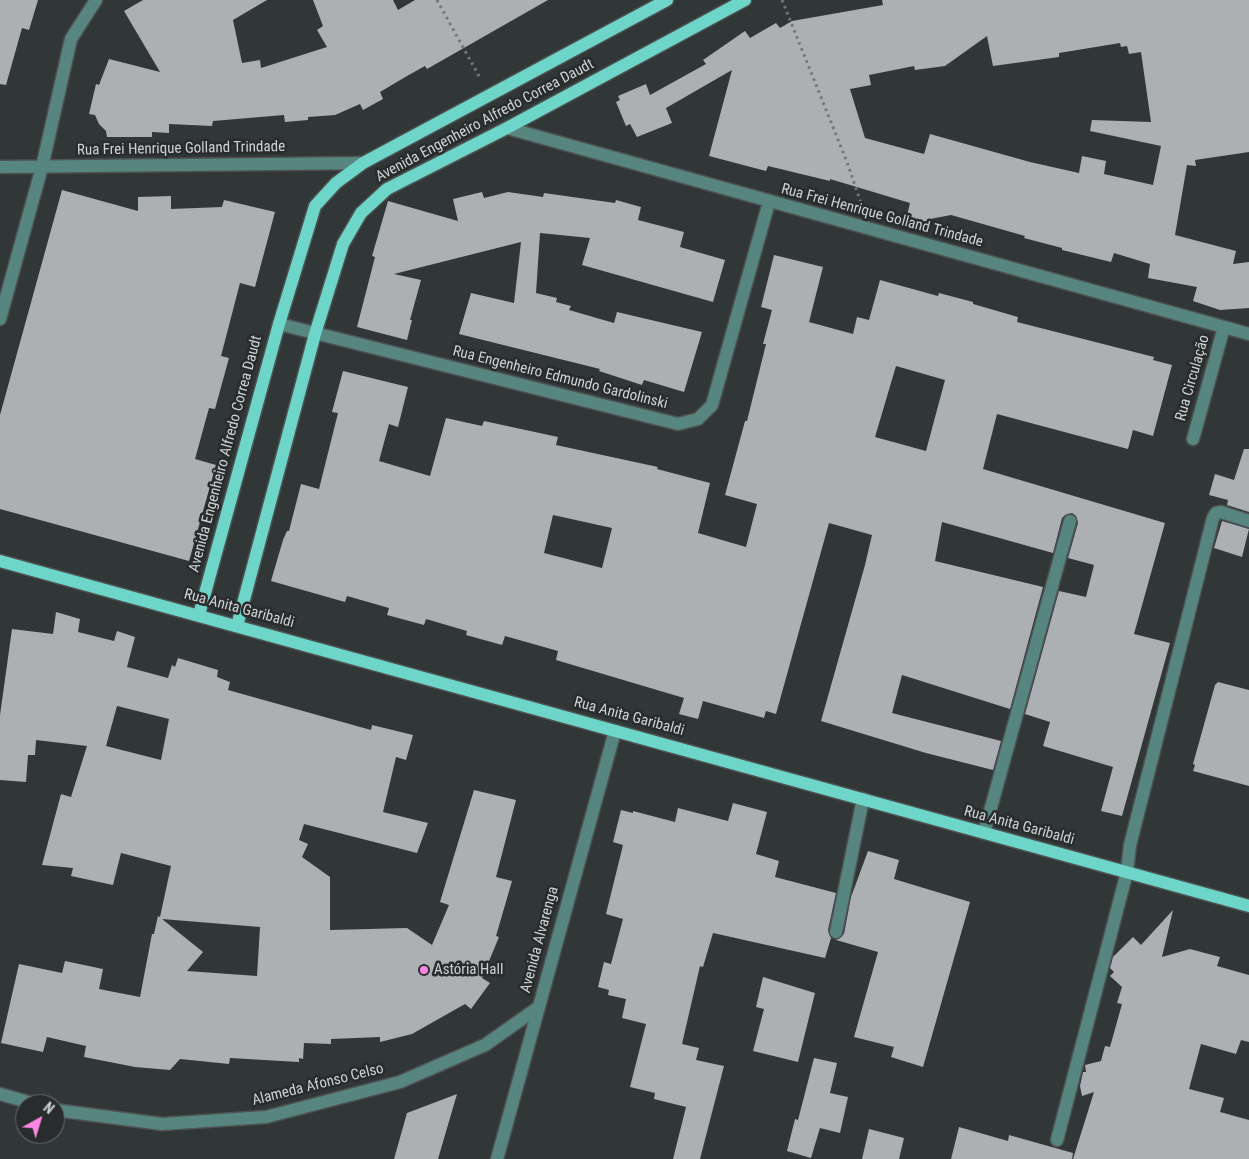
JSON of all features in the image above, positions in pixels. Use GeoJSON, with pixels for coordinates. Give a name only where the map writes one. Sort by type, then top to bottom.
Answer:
{"type":"FeatureCollection","features":[{"type":"Feature","properties":{"kind":"main road","name":"Avenida Engenheiro Alfredo Correa Daudt"},"geometry":{"type":"LineString","coordinates":[[199,615],[279,324],[315,206],[336,183],[363,163],[667,0]]}},
{"type":"Feature","properties":{"kind":"main road","name":"Avenida Engenheiro Alfredo Correa Daudt"},"geometry":{"type":"LineString","coordinates":[[237,626],[315,334],[343,244],[361,213],[387,189],[507,128],[745,0]]}},
{"type":"Feature","properties":{"kind":"main road","name":"Rua Anita Garibaldi"},"geometry":{"type":"LineString","coordinates":[[0,561],[1249,906]]}},
{"type":"Feature","properties":{"kind":"street"},"geometry":{"type":"LineString","coordinates":[[0,319],[42,167],[71,39],[96,0]]}},
{"type":"Feature","properties":{"kind":"street","name":"Rua Frei Henrique Golland Trindade"},"geometry":{"type":"LineString","coordinates":[[507,128],[1249,334]]}},
{"type":"Feature","properties":{"kind":"street","name":"Rua Frei Henrique Golland Trindade"},"geometry":{"type":"LineString","coordinates":[[0,167],[363,163]]}},
{"type":"Feature","properties":{"kind":"street","name":"Rua Engenheiro Edmundo Gardolinski"},"geometry":{"type":"LineString","coordinates":[[279,324],[678,424],[698,419],[712,405],[769,202]]}},
{"type":"Feature","properties":{"kind":"street","name":"Rua Circulação"},"geometry":{"type":"LineString","coordinates":[[1193,438],[1224,327]]}},
{"type":"Feature","properties":{"kind":"street"},"geometry":{"type":"LineString","coordinates":[[1057,1140],[1127,872],[1130,845],[1213,518],[1216,513],[1221,512],[1249,521]]}},
{"type":"Feature","properties":{"kind":"street"},"geometry":{"type":"LineString","coordinates":[[984,833],[1070,521]]}},
{"type":"Feature","properties":{"kind":"street","name":"Avenida Alvarenga"},"geometry":{"type":"LineString","coordinates":[[497,1159],[615,730]]}},
{"type":"Feature","properties":{"kind":"street"},"geometry":{"type":"LineString","coordinates":[[836,932],[864,799]]}},
{"type":"Feature","properties":{"kind":"street","name":"Alameda Afonso Celso"},"geometry":{"type":"LineString","coordinates":[[65,1111],[162,1124],[266,1117],[400,1082],[485,1045],[539,1007]]}},
{"type":"Feature","properties":{"kind":"street"},"geometry":{"type":"LineString","coordinates":[[0,1094],[15,1098]]}},
{"type":"Feature","properties":{"kind":"path"},"geometry":{"type":"LineString","coordinates":[[437,0],[490,96]]}},
{"type":"Feature","properties":{"kind":"path"},"geometry":{"type":"LineString","coordinates":[[782,0],[847,162],[869,228]]}},
{"type":"Feature","properties":{"kind":"building"},"geometry":{"type":"Polygon","coordinates":[[[0,0],[38,0],[29,30],[22,28],[6,85],[0,84],[0,0]]]}},
{"type":"Feature","properties":{"kind":"building"},"geometry":{"type":"Polygon","coordinates":[[[143,0],[267,0],[233,20],[242,63],[260,60],[261,68],[327,47],[317,30],[323,26],[313,0],[393,0],[398,10],[415,0],[548,0],[427,69],[425,66],[380,92],[383,99],[363,110],[360,104],[335,115],[308,117],[308,120],[285,122],[284,115],[213,121],[212,126],[169,124],[169,133],[152,132],[152,137],[107,137],[106,131],[99,124],[95,115],[89,114],[96,84],[99,85],[109,59],[160,72],[124,11],[143,0]]]}},
{"type":"Feature","properties":{"kind":"building"},"geometry":{"type":"Polygon","coordinates":[[[882,0],[1249,0],[1249,152],[1195,160],[1196,166],[1187,165],[1175,235],[1236,251],[1233,264],[1249,262],[1249,308],[1220,310],[1193,301],[1197,287],[1148,278],[1150,264],[1114,253],[1111,262],[1062,250],[1062,248],[1024,238],[1025,236],[951,215],[930,219],[927,230],[905,224],[910,203],[830,179],[830,181],[768,166],[766,171],[709,156],[732,70],[666,108],[672,123],[637,137],[630,124],[626,126],[616,102],[620,100],[618,96],[646,84],[650,95],[706,64],[703,60],[745,31],[750,38],[776,23],[780,28],[792,21],[883,5],[882,0]],[[987,36],[945,66],[915,70],[914,66],[869,75],[871,85],[850,89],[865,138],[924,154],[930,134],[1030,162],[1079,173],[1082,156],[1106,161],[1104,174],[1153,185],[1161,146],[1090,131],[1092,120],[1151,122],[1141,52],[1129,54],[1127,46],[1121,47],[1120,43],[1059,53],[1059,57],[993,66],[987,36]]]}},
{"type":"Feature","properties":{"kind":"building"},"geometry":{"type":"Polygon","coordinates":[[[62,190],[138,211],[138,197],[171,196],[171,209],[222,207],[224,200],[275,212],[255,287],[240,283],[221,356],[229,358],[215,409],[209,408],[195,459],[216,465],[189,561],[0,509],[0,415],[62,190]]]}},
{"type":"Feature","properties":{"kind":"building"},"geometry":{"type":"Polygon","coordinates":[[[482,192],[484,198],[508,192],[543,197],[544,193],[615,203],[616,200],[641,207],[638,220],[684,232],[680,247],[725,260],[713,302],[582,265],[590,238],[540,233],[536,293],[557,298],[556,302],[571,306],[569,310],[614,323],[617,312],[702,332],[684,392],[644,380],[642,385],[599,371],[600,369],[459,334],[471,293],[514,303],[521,242],[394,274],[421,280],[410,320],[412,320],[407,340],[357,327],[375,257],[372,256],[388,201],[458,221],[453,199],[482,192]]]}},
{"type":"Feature","properties":{"kind":"building"},"geometry":{"type":"Polygon","coordinates":[[[774,255],[823,267],[809,322],[853,334],[857,317],[869,320],[880,280],[938,296],[939,293],[973,302],[973,304],[1018,317],[1017,322],[1154,357],[1153,360],[1172,365],[1153,436],[1133,430],[1128,449],[997,414],[983,469],[1165,523],[1134,634],[1170,643],[1122,816],[1101,811],[1113,767],[1043,746],[1050,722],[1025,714],[1059,591],[1086,597],[1094,565],[1068,558],[1078,523],[1076,516],[1072,513],[1062,518],[1053,553],[942,522],[935,561],[1043,587],[1010,709],[902,675],[892,713],[1001,741],[993,770],[926,753],[821,721],[872,535],[829,523],[776,714],[766,711],[764,718],[703,701],[698,719],[679,714],[684,698],[556,660],[558,651],[505,636],[502,645],[466,635],[467,631],[426,619],[424,625],[387,615],[389,608],[347,596],[345,602],[271,581],[283,540],[287,531],[289,531],[301,484],[319,489],[338,413],[332,412],[343,371],[408,387],[398,427],[389,424],[379,461],[430,476],[446,418],[482,426],[484,421],[558,437],[556,445],[658,467],[657,469],[710,483],[698,533],[746,547],[757,504],[725,495],[745,421],[747,421],[766,344],[763,344],[772,310],[761,307],[774,255]],[[896,366],[875,437],[926,451],[945,380],[896,366]],[[553,515],[544,553],[602,568],[612,528],[553,515]]]}},
{"type":"Feature","properties":{"kind":"building"},"geometry":{"type":"Polygon","coordinates":[[[1244,449],[1249,449],[1249,512],[1227,505],[1228,500],[1209,495],[1215,474],[1234,480],[1244,449]]]}},
{"type":"Feature","properties":{"kind":"building"},"geometry":{"type":"Polygon","coordinates":[[[1222,521],[1249,529],[1242,557],[1214,548],[1222,521]]]}},
{"type":"Feature","properties":{"kind":"building"},"geometry":{"type":"Polygon","coordinates":[[[56,612],[80,619],[78,632],[114,641],[117,631],[135,637],[127,667],[168,678],[172,665],[175,667],[178,658],[218,670],[217,677],[230,682],[228,690],[371,730],[372,725],[413,735],[406,760],[396,757],[383,812],[428,823],[417,853],[304,824],[299,840],[308,844],[302,857],[330,877],[330,930],[407,928],[432,945],[449,905],[440,902],[474,790],[516,800],[496,877],[512,881],[496,936],[499,937],[482,978],[490,983],[471,1009],[465,1004],[412,1034],[380,1042],[380,1037],[331,1039],[331,1044],[304,1043],[303,1059],[299,1058],[299,1062],[230,1058],[229,1064],[180,1059],[170,1070],[135,1067],[84,1057],[86,1046],[47,1037],[43,1052],[1,1043],[19,964],[62,973],[65,961],[103,969],[99,989],[140,997],[152,934],[154,934],[158,916],[160,917],[171,866],[121,853],[113,885],[71,876],[73,868],[42,865],[61,794],[71,797],[87,746],[36,740],[35,755],[28,755],[26,782],[0,780],[0,715],[12,629],[53,634],[56,612]],[[117,706],[106,746],[161,760],[169,719],[117,706]],[[162,919],[203,952],[187,971],[257,976],[260,927],[162,919]]]}},
{"type":"Feature","properties":{"kind":"building"},"geometry":{"type":"Polygon","coordinates":[[[1218,682],[1249,690],[1249,786],[1193,771],[1195,765],[1193,764],[1215,685],[1218,682]]]}},
{"type":"Feature","properties":{"kind":"building"},"geometry":{"type":"Polygon","coordinates":[[[733,803],[767,812],[756,854],[779,861],[775,877],[836,893],[828,930],[831,938],[825,958],[713,933],[703,967],[700,966],[682,1044],[699,1048],[696,1060],[724,1066],[700,1159],[673,1159],[686,1107],[654,1099],[655,1093],[630,1087],[646,1024],[622,1018],[626,999],[608,995],[609,990],[598,987],[604,962],[611,964],[623,919],[606,914],[623,845],[613,842],[621,810],[633,813],[633,811],[675,822],[678,808],[728,821],[733,803]]]}},
{"type":"Feature","properties":{"kind":"building"},"geometry":{"type":"Polygon","coordinates":[[[868,851],[899,860],[894,879],[970,902],[923,1067],[891,1057],[894,1047],[854,1037],[878,952],[836,940],[844,934],[851,897],[868,851]]]}},
{"type":"Feature","properties":{"kind":"building"},"geometry":{"type":"Polygon","coordinates":[[[1173,910],[1162,957],[1190,949],[1220,957],[1217,966],[1249,975],[1249,1042],[1241,1040],[1236,1054],[1201,1044],[1189,1089],[1224,1098],[1220,1112],[1249,1120],[1249,1159],[1073,1159],[1094,1092],[1082,1096],[1080,1086],[1083,1072],[1086,1072],[1085,1065],[1101,1061],[1105,1046],[1110,1047],[1122,1004],[1117,1003],[1122,987],[1110,976],[1114,972],[1110,968],[1113,957],[1133,937],[1141,945],[1173,910]]]}},
{"type":"Feature","properties":{"kind":"building"},"geometry":{"type":"Polygon","coordinates":[[[763,977],[815,993],[798,1062],[753,1051],[764,1009],[756,1007],[763,977]]]}},
{"type":"Feature","properties":{"kind":"building"},"geometry":{"type":"Polygon","coordinates":[[[814,1058],[837,1063],[830,1093],[848,1097],[840,1133],[820,1128],[811,1158],[787,1151],[795,1119],[798,1120],[814,1058]]]}},
{"type":"Feature","properties":{"kind":"building"},"geometry":{"type":"Polygon","coordinates":[[[457,1094],[438,1159],[394,1159],[407,1113],[457,1094]]]}},
{"type":"Feature","properties":{"kind":"building"},"geometry":{"type":"Polygon","coordinates":[[[959,1127],[1008,1141],[1009,1135],[1073,1153],[1072,1159],[951,1159],[959,1127]]]}},
{"type":"Feature","properties":{"kind":"building"},"geometry":{"type":"Polygon","coordinates":[[[869,1129],[904,1138],[899,1159],[862,1159],[869,1129]]]}},
{"type":"Feature","properties":{"kind":"place","name":"Astória Hall"},"geometry":{"type":"Point","coordinates":[424,970]}}]}
